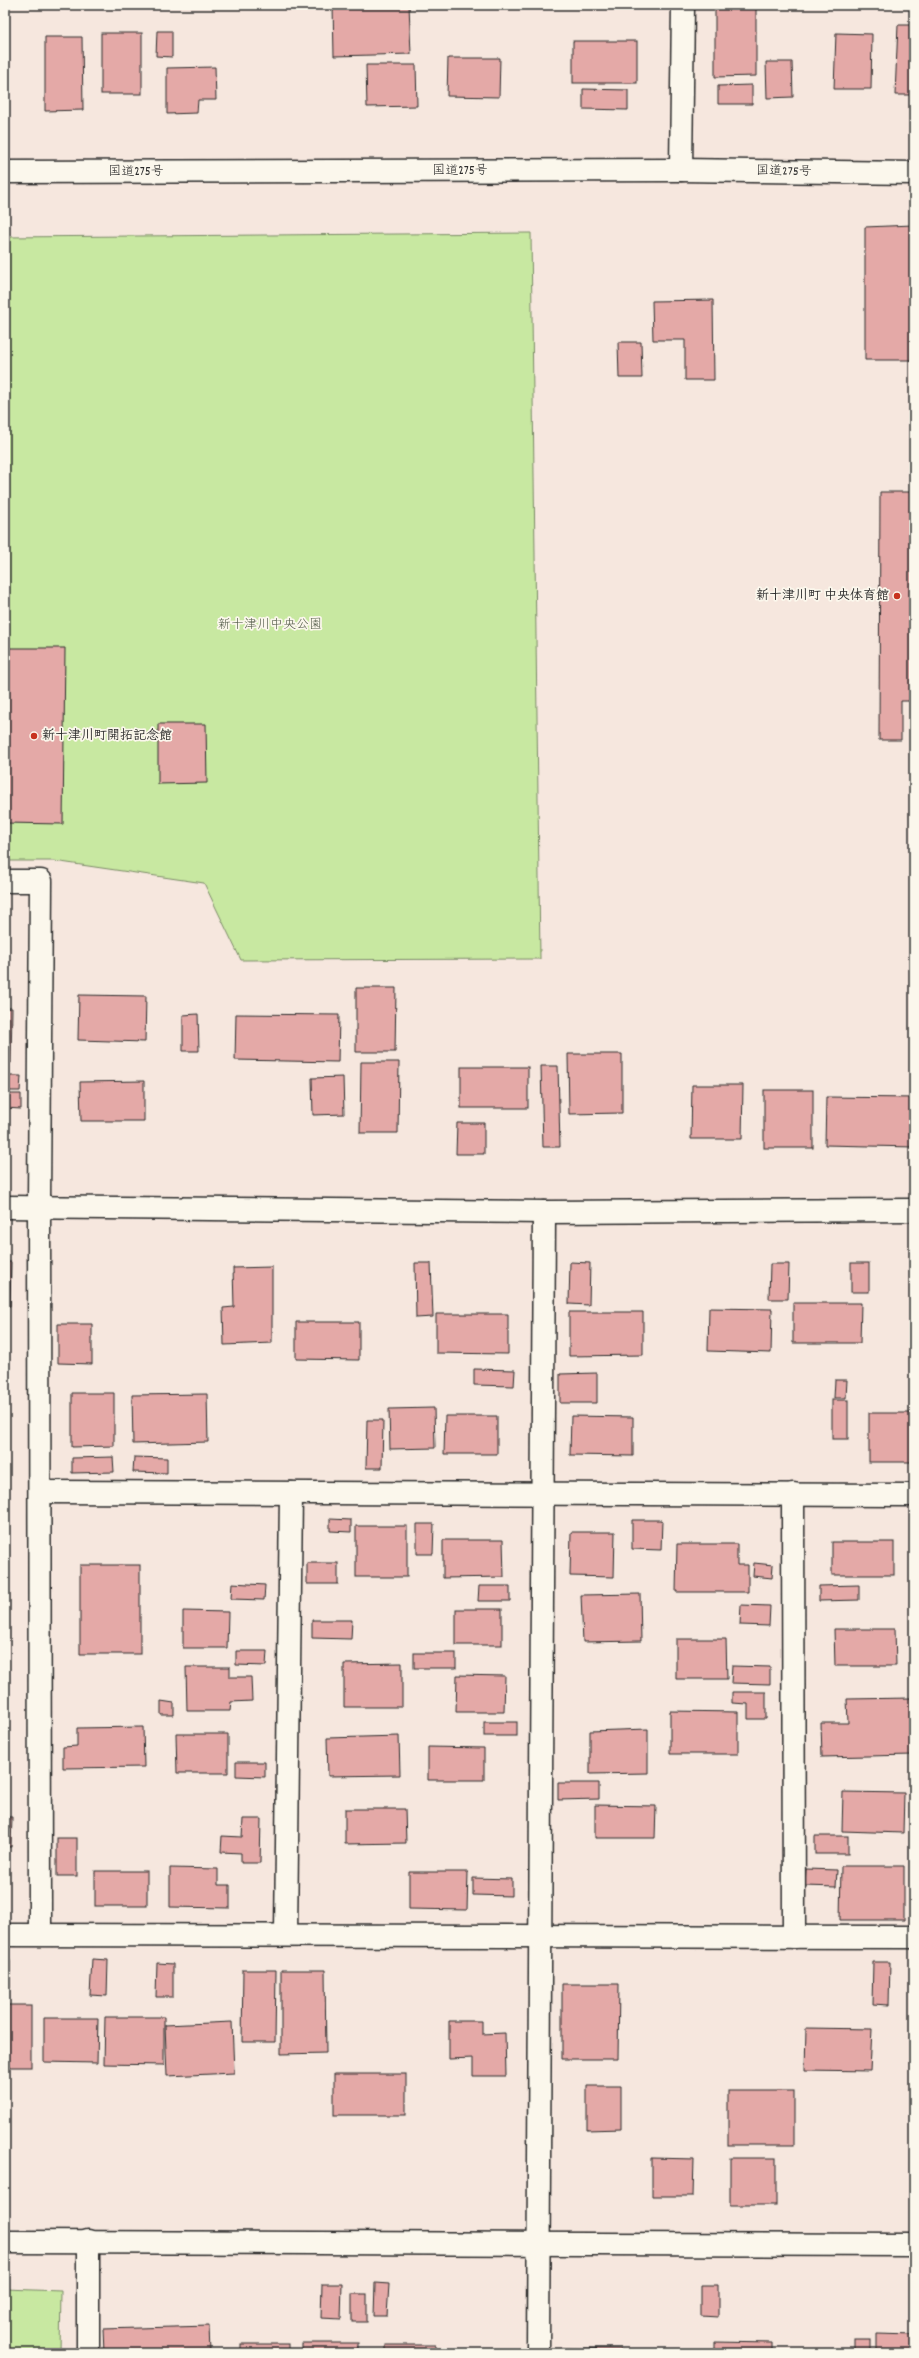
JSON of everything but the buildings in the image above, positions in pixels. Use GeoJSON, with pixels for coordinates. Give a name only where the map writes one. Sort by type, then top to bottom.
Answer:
{"type":"FeatureCollection","features":[{"type":"Feature","properties":{"kind":"main road"},"geometry":{"type":"LineString","coordinates":[[681,170],[683,5]]}},
{"type":"Feature","properties":{"kind":"main road","name":"国道275号"},"geometry":{"type":"LineString","coordinates":[[5,172],[681,170],[914,173]]}},
{"type":"Feature","properties":{"kind":"main road"},"geometry":{"type":"LineString","coordinates":[[5,881],[41,880],[39,1206],[40,1934]]}},
{"type":"Feature","properties":{"kind":"main road"},"geometry":{"type":"LineString","coordinates":[[5,1207],[39,1206],[544,1212],[914,1210]]}},
{"type":"Feature","properties":{"kind":"main road"},"geometry":{"type":"LineString","coordinates":[[538,2353],[537,2245],[544,1212]]}},
{"type":"Feature","properties":{"kind":"main road"},"geometry":{"type":"LineString","coordinates":[[40,1492],[914,1495]]}},
{"type":"Feature","properties":{"kind":"main road"},"geometry":{"type":"LineString","coordinates":[[286,1934],[290,1493]]}},
{"type":"Feature","properties":{"kind":"main road"},"geometry":{"type":"LineString","coordinates":[[793,1494],[794,1937]]}},
{"type":"Feature","properties":{"kind":"main road"},"geometry":{"type":"LineString","coordinates":[[5,1935],[286,1934],[914,1937]]}},
{"type":"Feature","properties":{"kind":"main road"},"geometry":{"type":"LineString","coordinates":[[88,2241],[88,2353]]}},
{"type":"Feature","properties":{"kind":"main road"},"geometry":{"type":"LineString","coordinates":[[5,2242],[88,2241],[537,2245],[914,2245]]}},
{"type":"Feature","properties":{"kind":"green space","name":"新十津川中央公園"},"geometry":{"type":"Polygon","coordinates":[[[531,233],[540,959],[241,960],[204,883],[54,861],[5,861],[5,237],[531,233]]]}},
{"type":"Feature","properties":{"kind":"green space"},"geometry":{"type":"Polygon","coordinates":[[[5,2289],[61,2291],[60,2353],[5,2353],[5,2289]]]}},
{"type":"Feature","properties":{"kind":"place","name":"新十津川町 中央体育館"},"geometry":{"type":"Point","coordinates":[897,596]}},
{"type":"Feature","properties":{"kind":"place","name":"新十津川町開拓記念館"},"geometry":{"type":"Point","coordinates":[34,736]}}]}
